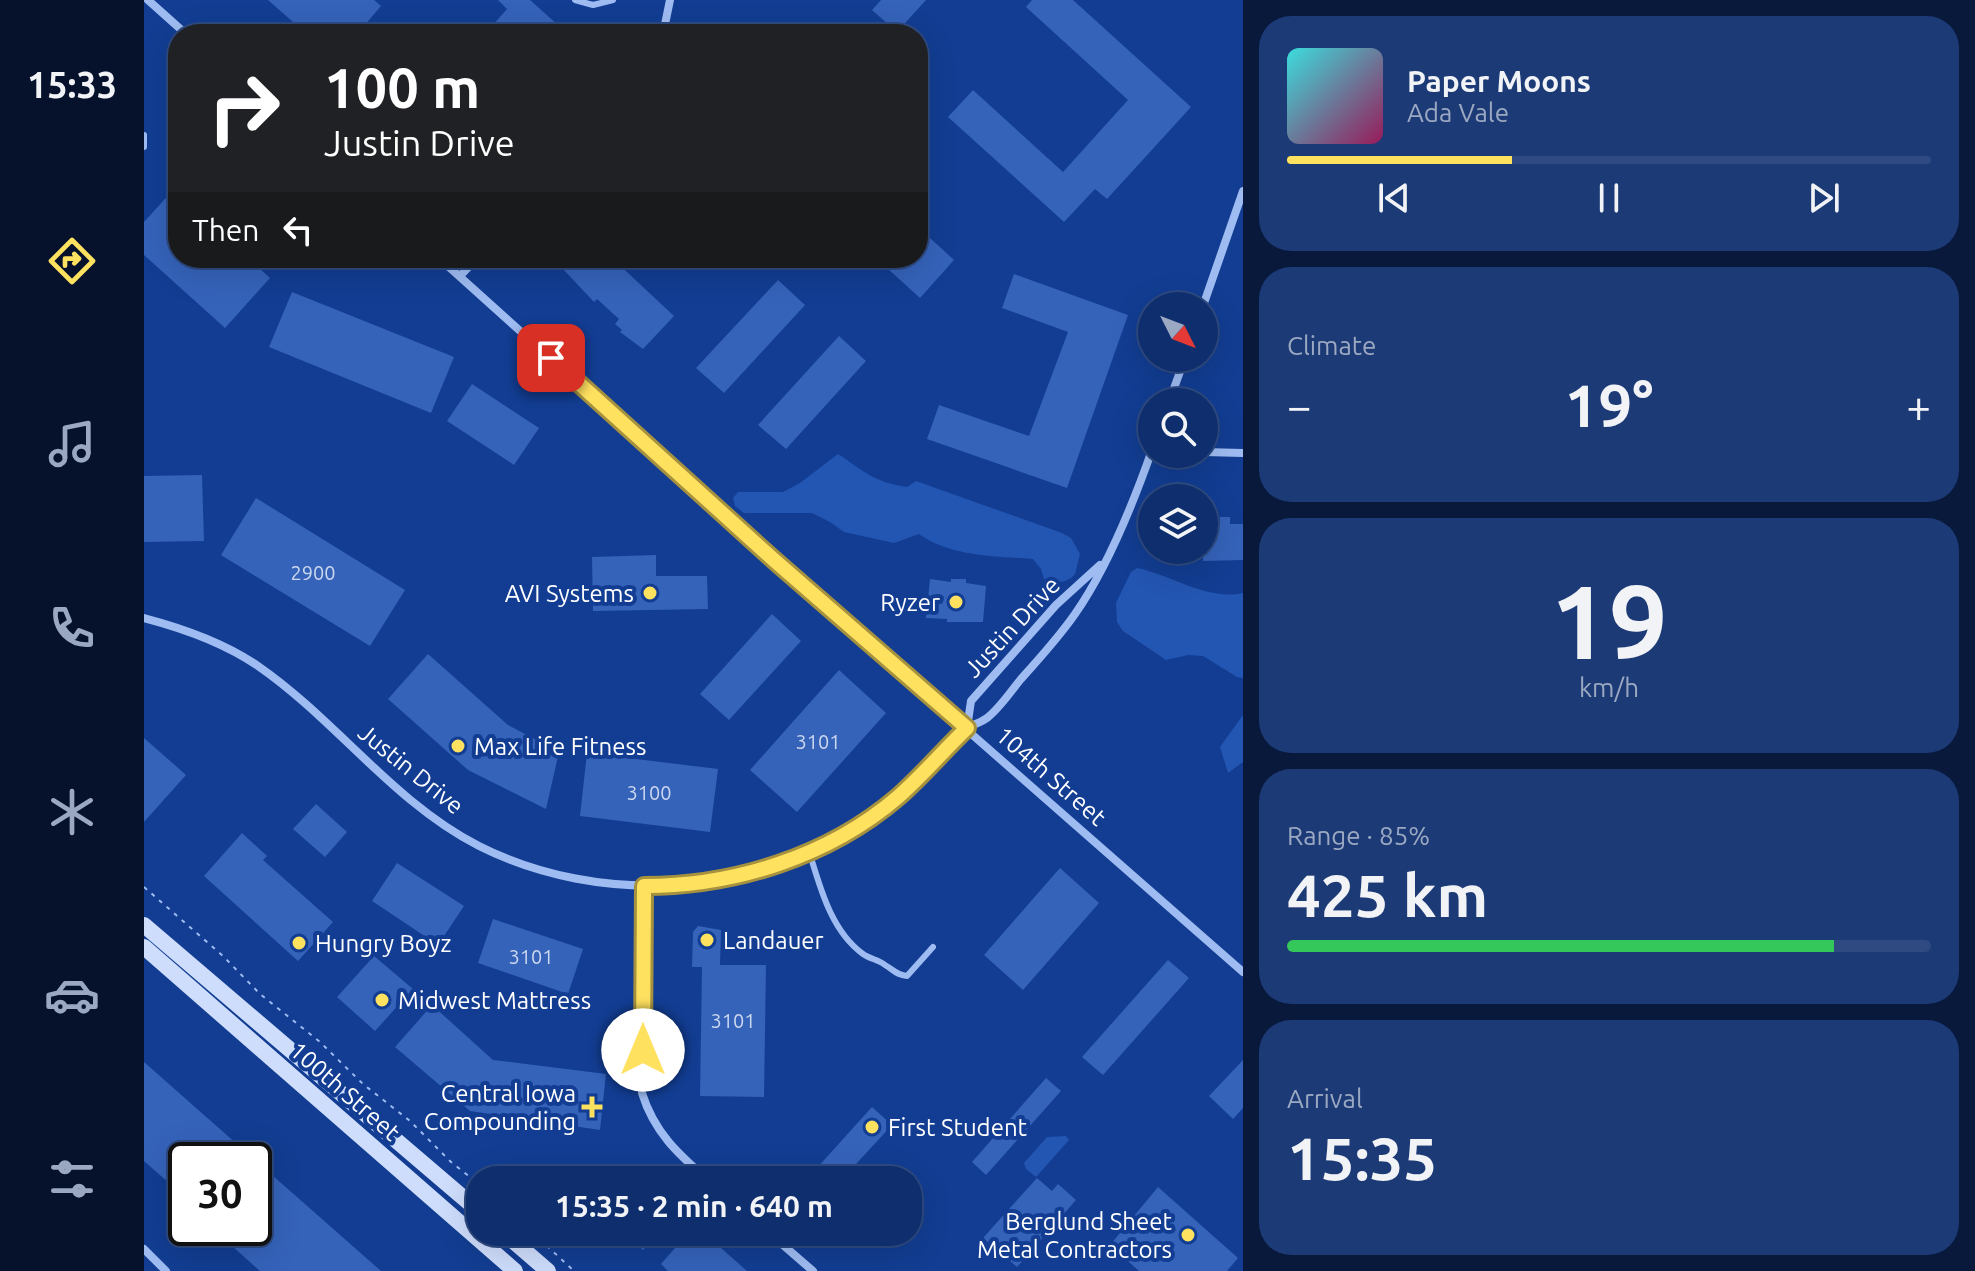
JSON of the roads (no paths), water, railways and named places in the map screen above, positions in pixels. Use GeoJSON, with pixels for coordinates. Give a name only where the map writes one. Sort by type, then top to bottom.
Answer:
{"type":"FeatureCollection","features":[{"type":"Feature","properties":{"kind":"main road","name":"100th Street"},"geometry":{"type":"LineString","coordinates":[[144,925],[466,1200]]}},
{"type":"Feature","properties":{"kind":"main road","name":"100th Street"},"geometry":{"type":"LineString","coordinates":[[144,947],[512,1270]]}},
{"type":"Feature","properties":{"kind":"main road"},"geometry":{"type":"LineString","coordinates":[[519,1246],[548,1271]]}},
{"type":"Feature","properties":{"kind":"street"},"geometry":{"type":"LineString","coordinates":[[148,0],[175,24]]}},
{"type":"Feature","properties":{"kind":"street"},"geometry":{"type":"LineString","coordinates":[[665,24],[670,0]]}},
{"type":"Feature","properties":{"kind":"street"},"geometry":{"type":"LineString","coordinates":[[1208,292],[1243,191]]}},
{"type":"Feature","properties":{"kind":"street","name":"104th Street"},"geometry":{"type":"LineString","coordinates":[[451,268],[786,571],[1243,972]]}},
{"type":"Feature","properties":{"kind":"street"},"geometry":{"type":"LineString","coordinates":[[460,276],[468,268]]}},
{"type":"Feature","properties":{"kind":"street"},"geometry":{"type":"LineString","coordinates":[[1218,452],[1243,453]]}},
{"type":"Feature","properties":{"kind":"street","name":"Justin Drive"},"geometry":{"type":"LineString","coordinates":[[144,618],[221,647],[257,665],[415,804],[479,845],[514,861],[589,881],[644,886],[721,879],[749,873],[809,851],[867,821],[896,799],[967,728],[989,716],[1077,612],[1133,502],[1145,468]]}},
{"type":"Feature","properties":{"kind":"street","name":"Justin Drive"},"geometry":{"type":"LineString","coordinates":[[967,728],[969,703],[1056,605],[1104,561]]}},
{"type":"Feature","properties":{"kind":"street"},"geometry":{"type":"LineString","coordinates":[[644,886],[642,1093],[658,1132],[692,1166]]}},
{"type":"Feature","properties":{"kind":"street"},"geometry":{"type":"LineString","coordinates":[[784,1246],[813,1271]]}},
{"type":"Feature","properties":{"kind":"street"},"geometry":{"type":"LineString","coordinates":[[144,1249],[166,1271]]}},
{"type":"Feature","properties":{"kind":"street"},"geometry":{"type":"LineString","coordinates":[[512,1270],[526,1252]]}},
{"type":"Feature","properties":{"kind":"lane"},"geometry":{"type":"LineString","coordinates":[[575,0],[593,5],[613,0]]}},
{"type":"Feature","properties":{"kind":"lane"},"geometry":{"type":"LineString","coordinates":[[144,135],[144,147]]}},
{"type":"Feature","properties":{"kind":"lane"},"geometry":{"type":"LineString","coordinates":[[809,851],[830,912],[865,956],[898,975],[907,976],[933,947]]}},
{"type":"Feature","properties":{"kind":"place","name":"AVI Systems"},"geometry":{"type":"Point","coordinates":[650,593]}},
{"type":"Feature","properties":{"kind":"place","name":"Ryzer"},"geometry":{"type":"Point","coordinates":[956,602]}},
{"type":"Feature","properties":{"kind":"place","name":"Max Life Fitness"},"geometry":{"type":"Point","coordinates":[458,746]}},
{"type":"Feature","properties":{"kind":"place","name":"Landauer"},"geometry":{"type":"Point","coordinates":[707,940]}},
{"type":"Feature","properties":{"kind":"place","name":"Hungry Boyz"},"geometry":{"type":"Point","coordinates":[299,943]}},
{"type":"Feature","properties":{"kind":"place","name":"Midwest Mattress"},"geometry":{"type":"Point","coordinates":[382,1000]}},
{"type":"Feature","properties":{"kind":"place","name":"Central Iowa Compounding"},"geometry":{"type":"Point","coordinates":[592,1107]}},
{"type":"Feature","properties":{"kind":"place","name":"First Student"},"geometry":{"type":"Point","coordinates":[872,1127]}},
{"type":"Feature","properties":{"kind":"place","name":"Berglund Sheet Metal Contractors"},"geometry":{"type":"Point","coordinates":[1188,1235]}}]}
